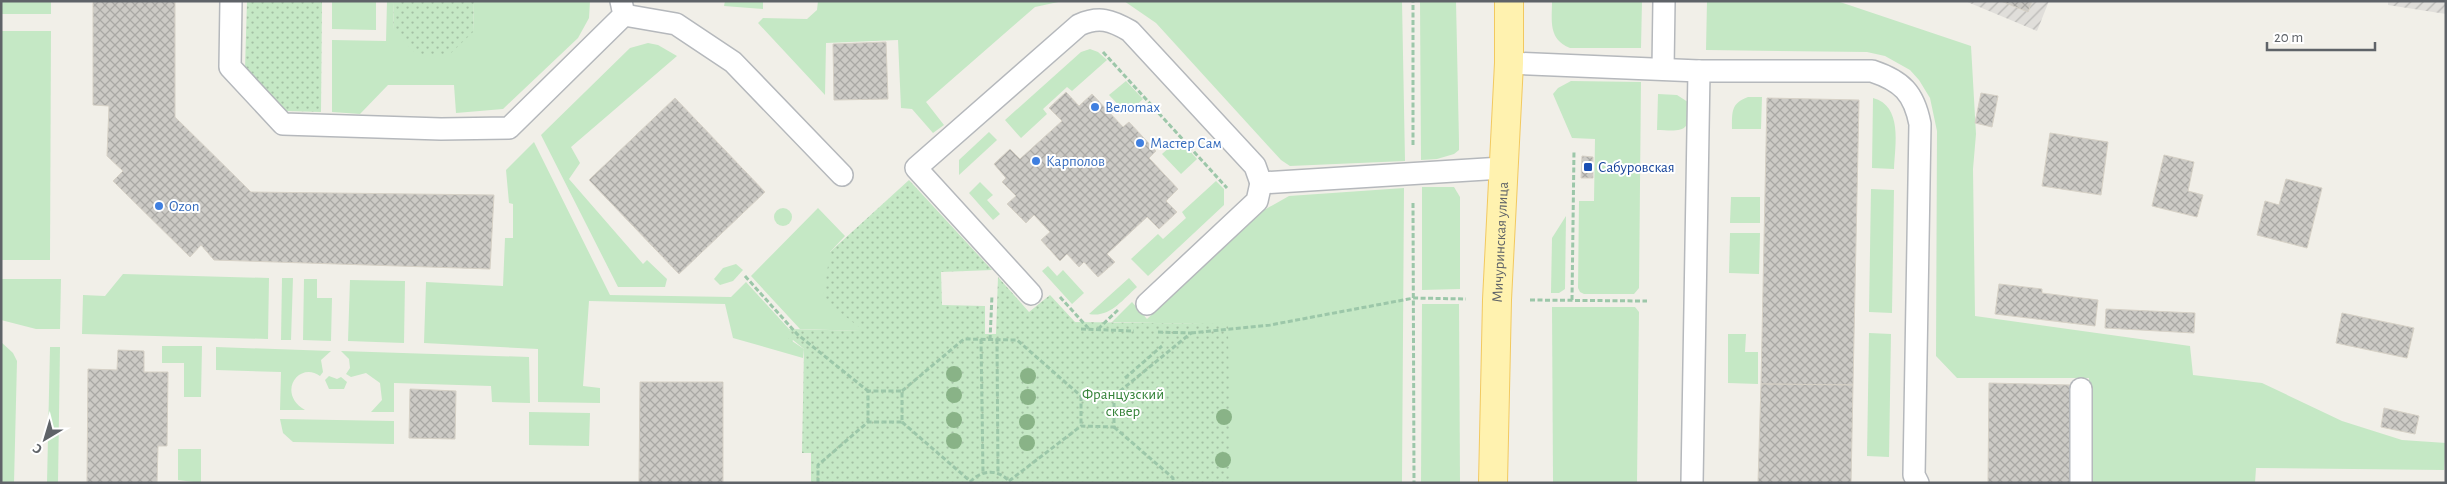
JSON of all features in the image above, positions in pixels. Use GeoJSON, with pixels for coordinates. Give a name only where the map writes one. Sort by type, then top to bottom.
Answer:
{"type":"FeatureCollection","features":[{"type":"Feature","properties":{"kind":"main road","name":"Мичуринская улица"},"geometry":{"type":"LineString","coordinates":[[1493,483],[1502,168],[1509,62],[1509,1]]}},
{"type":"Feature","properties":{"kind":"lane"},"geometry":{"type":"LineString","coordinates":[[231,1],[230,68],[284,124],[441,129],[509,128],[623,8],[676,24],[733,62],[842,176]]}},
{"type":"Feature","properties":{"kind":"lane"},"geometry":{"type":"LineString","coordinates":[[1663,69],[1664,1]]}},
{"type":"Feature","properties":{"kind":"lane"},"geometry":{"type":"LineString","coordinates":[[1031,294],[916,168],[1079,25],[1091,20],[1102,19],[1115,22],[1130,31],[1255,166],[1261,183],[1257,202],[1147,304]]}},
{"type":"Feature","properties":{"kind":"lane"},"geometry":{"type":"LineString","coordinates":[[1509,62],[1699,71],[1872,71],[1891,77],[1906,89],[1917,106],[1920,124],[1914,475],[1918,483]]}},
{"type":"Feature","properties":{"kind":"lane"},"geometry":{"type":"LineString","coordinates":[[1692,483],[1699,71]]}},
{"type":"Feature","properties":{"kind":"lane"},"geometry":{"type":"LineString","coordinates":[[1261,183],[1502,168]]}},
{"type":"Feature","properties":{"kind":"lane"},"geometry":{"type":"LineString","coordinates":[[2081,389],[2081,483]]}},
{"type":"Feature","properties":{"kind":"path"},"geometry":{"type":"LineString","coordinates":[[1413,1],[1414,483]]}},
{"type":"Feature","properties":{"kind":"path"},"geometry":{"type":"LineString","coordinates":[[1096,47],[1109,58],[1142,94],[1228,190],[1230,196]]}},
{"type":"Feature","properties":{"kind":"path"},"geometry":{"type":"LineString","coordinates":[[1572,300],[1574,150]]}},
{"type":"Feature","properties":{"kind":"path"},"geometry":{"type":"LineString","coordinates":[[745,276],[797,334],[868,391],[902,391],[964,339],[981,339],[1017,340],[1081,396],[1114,396],[1191,334]]}},
{"type":"Feature","properties":{"kind":"path"},"geometry":{"type":"LineString","coordinates":[[1057,294],[1089,329]]}},
{"type":"Feature","properties":{"kind":"path"},"geometry":{"type":"LineString","coordinates":[[1154,332],[1191,334],[1279,323],[1414,298]]}},
{"type":"Feature","properties":{"kind":"path"},"geometry":{"type":"LineString","coordinates":[[1098,330],[1126,303]]}},
{"type":"Feature","properties":{"kind":"path"},"geometry":{"type":"LineString","coordinates":[[1081,329],[1135,331]]}},
{"type":"Feature","properties":{"kind":"path"},"geometry":{"type":"LineString","coordinates":[[981,339],[983,473]]}},
{"type":"Feature","properties":{"kind":"path"},"geometry":{"type":"LineString","coordinates":[[997,340],[998,473]]}},
{"type":"Feature","properties":{"kind":"path"},"geometry":{"type":"LineString","coordinates":[[1124,378],[1162,346]]}},
{"type":"Feature","properties":{"kind":"path"},"geometry":{"type":"LineString","coordinates":[[868,391],[868,422]]}},
{"type":"Feature","properties":{"kind":"path"},"geometry":{"type":"LineString","coordinates":[[902,391],[902,422]]}},
{"type":"Feature","properties":{"kind":"path"},"geometry":{"type":"LineString","coordinates":[[1081,396],[1081,426]]}},
{"type":"Feature","properties":{"kind":"path"},"geometry":{"type":"LineString","coordinates":[[1114,396],[1114,427]]}},
{"type":"Feature","properties":{"kind":"path"},"geometry":{"type":"LineString","coordinates":[[818,483],[818,465],[868,422],[902,422],[970,482],[983,473],[998,473],[1009,482],[1081,426],[1114,427],[1173,478],[1173,483]]}},
{"type":"Feature","properties":{"kind":"shaded area"},"geometry":{"type":"Polygon","coordinates":[[[1965,1],[2049,1],[2037,31],[1965,1]]]}},
{"type":"Feature","properties":{"kind":"shaded area"},"geometry":{"type":"Polygon","coordinates":[[[2388,1],[2446,1],[2446,14],[2388,5],[2388,1]]]}},
{"type":"Feature","properties":{"kind":"green space"},"geometry":{"type":"Polygon","coordinates":[[[1,1],[51,1],[51,14],[1,14],[1,1]]]}},
{"type":"Feature","properties":{"kind":"green space"},"geometry":{"type":"Polygon","coordinates":[[[247,1],[322,1],[321,112],[286,111],[245,69],[247,1]]]}},
{"type":"Feature","properties":{"kind":"green space"},"geometry":{"type":"Polygon","coordinates":[[[332,1],[376,1],[376,30],[332,29],[332,1]]]}},
{"type":"Feature","properties":{"kind":"green space"},"geometry":{"type":"Polygon","coordinates":[[[387,1],[394,1],[393,30],[473,32],[474,1],[590,1],[589,18],[578,38],[503,109],[456,113],[454,85],[388,85],[360,114],[332,112],[332,40],[386,41],[387,1]]]}},
{"type":"Feature","properties":{"kind":"green space"},"geometry":{"type":"Polygon","coordinates":[[[394,1],[474,1],[473,32],[449,55],[416,54],[393,30],[394,1]]]}},
{"type":"Feature","properties":{"kind":"green space"},"geometry":{"type":"Polygon","coordinates":[[[725,1],[763,1],[763,9],[724,6],[725,1]]]}},
{"type":"Feature","properties":{"kind":"green space"},"geometry":{"type":"Polygon","coordinates":[[[818,1],[1063,1],[1035,7],[926,102],[944,125],[933,133],[912,109],[901,108],[898,40],[826,43],[825,95],[758,23],[763,18],[807,19],[817,10],[818,1]]]}},
{"type":"Feature","properties":{"kind":"green space"},"geometry":{"type":"Polygon","coordinates":[[[1124,1],[1402,1],[1405,161],[1290,166],[1281,160],[1156,23],[1124,1]]]}},
{"type":"Feature","properties":{"kind":"green space"},"geometry":{"type":"Polygon","coordinates":[[[1420,1],[1456,1],[1459,142],[1459,150],[1454,154],[1437,159],[1421,160],[1420,1]]]}},
{"type":"Feature","properties":{"kind":"green space"},"geometry":{"type":"Polygon","coordinates":[[[1552,1],[1642,1],[1641,48],[1570,48],[1558,40],[1553,29],[1552,1]]]}},
{"type":"Feature","properties":{"kind":"green space"},"geometry":{"type":"Polygon","coordinates":[[[1707,1],[1837,1],[1971,46],[1976,134],[1973,169],[1975,316],[2190,346],[2193,375],[2262,383],[2342,421],[2402,440],[2446,443],[2444,470],[2256,468],[2255,483],[2089,483],[2089,378],[1957,378],[1936,356],[1937,131],[1930,98],[1919,80],[1910,70],[1885,56],[1867,52],[1706,50],[1707,1]]]}},
{"type":"Feature","properties":{"kind":"green space"},"geometry":{"type":"Polygon","coordinates":[[[1,31],[51,31],[50,260],[1,260],[1,31]]]}},
{"type":"Feature","properties":{"kind":"green space"},"geometry":{"type":"Polygon","coordinates":[[[648,43],[658,45],[677,56],[571,147],[580,163],[569,179],[643,264],[647,260],[667,279],[665,287],[618,287],[541,135],[630,48],[648,43]]]}},
{"type":"Feature","properties":{"kind":"green space"},"geometry":{"type":"Polygon","coordinates":[[[1090,49],[1098,52],[1107,60],[1072,91],[1067,87],[1043,109],[1047,114],[1021,138],[1005,120],[1081,52],[1090,49]]]}},
{"type":"Feature","properties":{"kind":"green space"},"geometry":{"type":"Polygon","coordinates":[[[1126,81],[1143,99],[1127,114],[1109,95],[1126,81]]]}},
{"type":"Feature","properties":{"kind":"green space"},"geometry":{"type":"Polygon","coordinates":[[[1571,81],[1641,82],[1639,288],[1634,294],[1584,294],[1578,288],[1579,201],[1594,201],[1595,139],[1572,138],[1553,94],[1558,88],[1571,81]]]}},
{"type":"Feature","properties":{"kind":"green space"},"geometry":{"type":"Polygon","coordinates":[[[1658,94],[1677,95],[1691,104],[1687,125],[1679,130],[1657,130],[1658,94]]]}},
{"type":"Feature","properties":{"kind":"green space"},"geometry":{"type":"Polygon","coordinates":[[[1748,97],[1762,97],[1761,129],[1732,129],[1735,105],[1748,97]]]}},
{"type":"Feature","properties":{"kind":"green space"},"geometry":{"type":"Polygon","coordinates":[[[1873,98],[1883,102],[1893,118],[1896,138],[1894,169],[1872,168],[1873,98]]]}},
{"type":"Feature","properties":{"kind":"green space"},"geometry":{"type":"Polygon","coordinates":[[[989,132],[997,140],[959,175],[959,160],[989,132]]]}},
{"type":"Feature","properties":{"kind":"green space"},"geometry":{"type":"Polygon","coordinates":[[[1179,139],[1197,159],[1181,174],[1162,154],[1179,139]]]}},
{"type":"Feature","properties":{"kind":"green space"},"geometry":{"type":"Polygon","coordinates":[[[534,142],[610,295],[731,297],[746,282],[789,329],[792,336],[789,339],[804,349],[803,358],[733,338],[725,304],[589,301],[583,386],[600,388],[600,403],[538,402],[538,349],[424,343],[426,282],[503,286],[505,238],[513,238],[513,204],[509,203],[506,170],[534,142]]]}},
{"type":"Feature","properties":{"kind":"green space","name":"Французский сквер"},"geometry":{"type":"Polygon","coordinates":[[[909,180],[992,270],[941,272],[942,305],[985,306],[985,334],[996,334],[998,277],[1029,312],[1050,295],[1075,322],[1228,324],[1231,483],[811,483],[811,453],[802,453],[804,349],[793,340],[792,342],[788,339],[791,336],[789,329],[864,331],[823,299],[830,252],[909,180]]]}},
{"type":"Feature","properties":{"kind":"green space"},"geometry":{"type":"Polygon","coordinates":[[[1216,181],[1224,189],[1224,205],[1148,276],[1131,259],[1158,234],[1163,239],[1186,218],[1182,212],[1216,181]]]}},
{"type":"Feature","properties":{"kind":"green space"},"geometry":{"type":"Polygon","coordinates":[[[980,182],[993,195],[987,200],[1000,214],[993,220],[969,193],[980,182]]]}},
{"type":"Feature","properties":{"kind":"green space"},"geometry":{"type":"Polygon","coordinates":[[[1422,187],[1454,187],[1460,197],[1460,289],[1422,290],[1422,187]]]}},
{"type":"Feature","properties":{"kind":"green space"},"geometry":{"type":"Polygon","coordinates":[[[1404,188],[1402,483],[1202,483],[1202,324],[1112,322],[1132,302],[1147,319],[1264,210],[1289,196],[1404,188]]]}},
{"type":"Feature","properties":{"kind":"green space"},"geometry":{"type":"Polygon","coordinates":[[[1871,189],[1894,190],[1892,313],[1869,312],[1871,189]]]}},
{"type":"Feature","properties":{"kind":"green space"},"geometry":{"type":"Polygon","coordinates":[[[1731,197],[1760,197],[1760,223],[1730,223],[1731,197]]]}},
{"type":"Feature","properties":{"kind":"green space"},"geometry":{"type":"Polygon","coordinates":[[[779,208],[787,208],[792,213],[790,224],[779,226],[774,221],[774,213],[779,208]]]}},
{"type":"Feature","properties":{"kind":"green space"},"geometry":{"type":"Polygon","coordinates":[[[818,208],[845,236],[830,252],[949,334],[800,329],[751,276],[818,208]]]}},
{"type":"Feature","properties":{"kind":"green space"},"geometry":{"type":"Polygon","coordinates":[[[1566,216],[1565,289],[1559,293],[1551,293],[1552,238],[1566,216]]]}},
{"type":"Feature","properties":{"kind":"green space"},"geometry":{"type":"Polygon","coordinates":[[[1730,233],[1760,233],[1759,274],[1729,273],[1730,233]]]}},
{"type":"Feature","properties":{"kind":"green space"},"geometry":{"type":"Polygon","coordinates":[[[736,264],[743,270],[733,281],[720,285],[714,279],[723,268],[736,264]]]}},
{"type":"Feature","properties":{"kind":"green space"},"geometry":{"type":"Polygon","coordinates":[[[1048,266],[1057,276],[1063,270],[1084,293],[1072,304],[1042,271],[1048,266]]]}},
{"type":"Feature","properties":{"kind":"green space"},"geometry":{"type":"Polygon","coordinates":[[[123,274],[269,278],[268,339],[82,334],[83,295],[105,296],[123,274]]]}},
{"type":"Feature","properties":{"kind":"green space"},"geometry":{"type":"Polygon","coordinates":[[[282,278],[293,278],[291,340],[281,340],[282,278]]]}},
{"type":"Feature","properties":{"kind":"green space"},"geometry":{"type":"Polygon","coordinates":[[[1129,278],[1137,287],[1121,302],[1109,311],[1096,315],[1089,314],[1129,278]]]}},
{"type":"Feature","properties":{"kind":"green space"},"geometry":{"type":"Polygon","coordinates":[[[1,279],[61,279],[60,329],[36,329],[1,320],[1,279]]]}},
{"type":"Feature","properties":{"kind":"green space"},"geometry":{"type":"Polygon","coordinates":[[[304,279],[317,279],[317,298],[332,298],[331,341],[303,340],[304,279]]]}},
{"type":"Feature","properties":{"kind":"green space"},"geometry":{"type":"Polygon","coordinates":[[[350,280],[405,281],[404,343],[348,341],[350,280]]]}},
{"type":"Feature","properties":{"kind":"green space"},"geometry":{"type":"Polygon","coordinates":[[[1422,304],[1459,304],[1460,483],[1421,483],[1422,304]]]}},
{"type":"Feature","properties":{"kind":"green space"},"geometry":{"type":"Polygon","coordinates":[[[1552,307],[1635,307],[1639,312],[1637,483],[1553,483],[1552,307]]]}},
{"type":"Feature","properties":{"kind":"green space"},"geometry":{"type":"Polygon","coordinates":[[[1869,333],[1891,334],[1889,457],[1867,456],[1869,333]]]}},
{"type":"Feature","properties":{"kind":"green space"},"geometry":{"type":"Polygon","coordinates":[[[1728,334],[1746,334],[1745,352],[1758,352],[1758,384],[1728,383],[1728,334]]]}},
{"type":"Feature","properties":{"kind":"green space"},"geometry":{"type":"Polygon","coordinates":[[[1,342],[13,353],[17,361],[14,483],[1,483],[1,342]]]}},
{"type":"Feature","properties":{"kind":"green space"},"geometry":{"type":"Polygon","coordinates":[[[162,346],[202,346],[201,397],[184,397],[184,363],[162,363],[162,346]]]}},
{"type":"Feature","properties":{"kind":"green space"},"geometry":{"type":"Polygon","coordinates":[[[50,347],[60,347],[58,483],[47,483],[50,347]]]}},
{"type":"Feature","properties":{"kind":"green space"},"geometry":{"type":"Polygon","coordinates":[[[216,347],[331,351],[321,360],[323,372],[320,376],[312,372],[305,373],[298,376],[294,381],[291,388],[292,395],[296,403],[305,410],[280,410],[281,372],[216,370],[216,347]]]}},
{"type":"Feature","properties":{"kind":"green space"},"geometry":{"type":"Polygon","coordinates":[[[341,351],[529,357],[530,403],[492,402],[491,386],[394,383],[394,412],[371,412],[382,400],[380,383],[366,373],[351,377],[346,374],[350,368],[349,359],[341,351]]]}},
{"type":"Feature","properties":{"kind":"green space"},"geometry":{"type":"Polygon","coordinates":[[[329,376],[337,379],[341,377],[347,382],[344,389],[329,389],[325,380],[329,376]]]}},
{"type":"Feature","properties":{"kind":"green space"},"geometry":{"type":"Polygon","coordinates":[[[529,412],[590,413],[589,446],[529,445],[529,412]]]}},
{"type":"Feature","properties":{"kind":"green space"},"geometry":{"type":"Polygon","coordinates":[[[280,419],[394,421],[394,444],[293,442],[283,433],[280,419]]]}},
{"type":"Feature","properties":{"kind":"green space"},"geometry":{"type":"Polygon","coordinates":[[[178,449],[201,449],[201,483],[178,480],[178,449]]]}},
{"type":"Feature","properties":{"kind":"building"},"geometry":{"type":"Polygon","coordinates":[[[93,1],[175,1],[175,117],[251,192],[494,195],[490,269],[214,260],[201,245],[190,257],[113,181],[123,171],[107,156],[109,106],[93,105],[93,1]]]}},
{"type":"Feature","properties":{"kind":"building"},"geometry":{"type":"Polygon","coordinates":[[[2001,1],[2032,1],[2028,12],[2001,1]]]}},
{"type":"Feature","properties":{"kind":"building"},"geometry":{"type":"Polygon","coordinates":[[[886,42],[888,99],[834,100],[833,44],[886,42]]]}},
{"type":"Feature","properties":{"kind":"building"},"geometry":{"type":"Polygon","coordinates":[[[1066,92],[1079,106],[1092,94],[1123,127],[1129,122],[1156,151],[1149,158],[1178,189],[1166,201],[1177,212],[1159,229],[1147,217],[1107,254],[1115,262],[1098,277],[1084,262],[1079,267],[1067,254],[1060,261],[1041,240],[1050,232],[1034,215],[1026,223],[1007,204],[1016,196],[1002,182],[1006,178],[994,164],[1010,149],[1020,159],[1062,121],[1049,108],[1066,92]]]}},
{"type":"Feature","properties":{"kind":"building"},"geometry":{"type":"Polygon","coordinates":[[[1981,93],[1998,96],[1992,127],[1975,123],[1981,93]]]}},
{"type":"Feature","properties":{"kind":"building"},"geometry":{"type":"Polygon","coordinates":[[[675,98],[765,192],[679,274],[589,180],[675,98]]]}},
{"type":"Feature","properties":{"kind":"building"},"geometry":{"type":"Polygon","coordinates":[[[1767,98],[1859,100],[1853,385],[1761,384],[1767,98]]]}},
{"type":"Feature","properties":{"kind":"building"},"geometry":{"type":"Polygon","coordinates":[[[2050,133],[2108,142],[2101,195],[2042,186],[2050,133]]]}},
{"type":"Feature","properties":{"kind":"building"},"geometry":{"type":"Polygon","coordinates":[[[2164,155],[2194,162],[2188,191],[2203,195],[2197,217],[2152,206],[2164,155]]]}},
{"type":"Feature","properties":{"kind":"building"},"geometry":{"type":"Polygon","coordinates":[[[1582,156],[1593,157],[1593,178],[1581,178],[1582,156]]]}},
{"type":"Feature","properties":{"kind":"building"},"geometry":{"type":"Polygon","coordinates":[[[2286,179],[2322,188],[2307,248],[2257,235],[2265,201],[2279,205],[2286,179]]]}},
{"type":"Feature","properties":{"kind":"building"},"geometry":{"type":"Polygon","coordinates":[[[1999,284],[2042,289],[2042,293],[2098,300],[2095,326],[1995,314],[1999,284]]]}},
{"type":"Feature","properties":{"kind":"building"},"geometry":{"type":"Polygon","coordinates":[[[2106,309],[2195,313],[2194,333],[2105,328],[2106,309]]]}},
{"type":"Feature","properties":{"kind":"building"},"geometry":{"type":"Polygon","coordinates":[[[2342,313],[2414,328],[2407,358],[2336,343],[2342,313]]]}},
{"type":"Feature","properties":{"kind":"building"},"geometry":{"type":"Polygon","coordinates":[[[118,350],[144,351],[144,372],[168,372],[167,446],[158,446],[157,483],[87,483],[88,369],[117,370],[118,350]]]}},
{"type":"Feature","properties":{"kind":"building"},"geometry":{"type":"Polygon","coordinates":[[[640,382],[723,382],[723,483],[639,483],[640,382]]]}},
{"type":"Feature","properties":{"kind":"building"},"geometry":{"type":"Polygon","coordinates":[[[1989,383],[2071,385],[2070,483],[1988,483],[1989,383]]]}},
{"type":"Feature","properties":{"kind":"building"},"geometry":{"type":"Polygon","coordinates":[[[1761,384],[1853,385],[1851,483],[1758,483],[1761,384]]]}},
{"type":"Feature","properties":{"kind":"building"},"geometry":{"type":"Polygon","coordinates":[[[410,389],[456,391],[455,439],[409,438],[410,389]]]}},
{"type":"Feature","properties":{"kind":"building"},"geometry":{"type":"Polygon","coordinates":[[[2384,408],[2419,416],[2415,434],[2381,427],[2384,408]]]}},
{"type":"Feature","properties":{"kind":"place","name":"Велоmax"},"geometry":{"type":"Point","coordinates":[1095,107]}},
{"type":"Feature","properties":{"kind":"place","name":"Мастер Сам"},"geometry":{"type":"Point","coordinates":[1140,143]}},
{"type":"Feature","properties":{"kind":"place","name":"Карполов"},"geometry":{"type":"Point","coordinates":[1036,161]}},
{"type":"Feature","properties":{"kind":"place","name":"Сабуровская"},"geometry":{"type":"Point","coordinates":[1588,167]}},
{"type":"Feature","properties":{"kind":"place","name":"Ozon"},"geometry":{"type":"Point","coordinates":[159,206]}}]}
